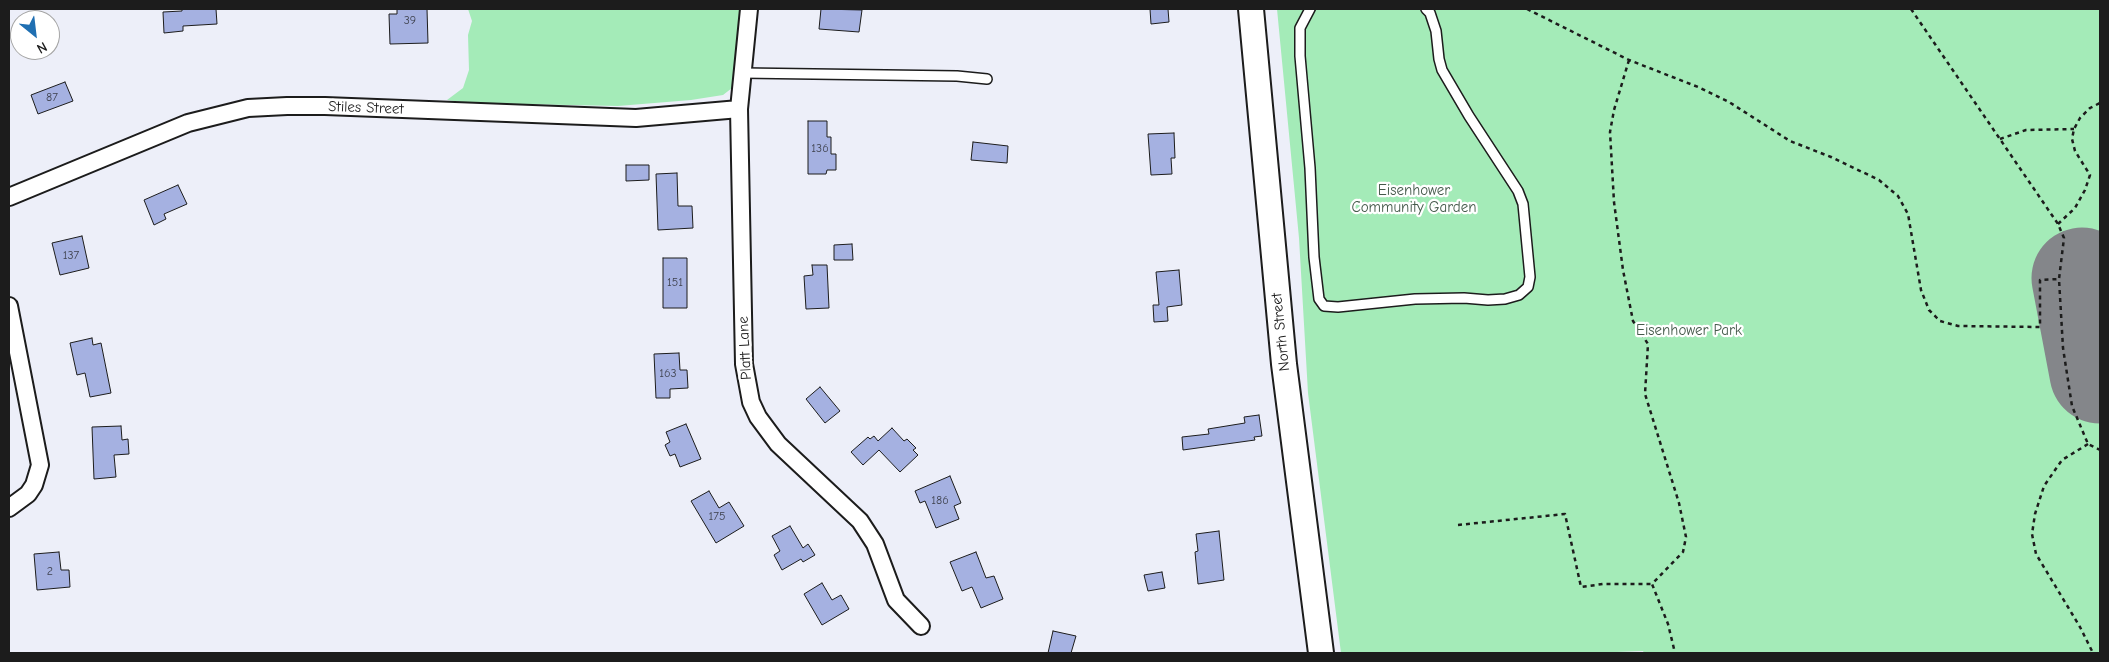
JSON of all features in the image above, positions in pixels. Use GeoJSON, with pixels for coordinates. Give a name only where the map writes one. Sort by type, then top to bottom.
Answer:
{"type":"FeatureCollection","features":[{"type":"Feature","properties":{"kind":"main road","name":"North Street"},"geometry":{"type":"LineString","coordinates":[[1251,9],[1284,364],[1321,653]]}},
{"type":"Feature","properties":{"kind":"street","name":"Platt Lane"},"geometry":{"type":"LineString","coordinates":[[749,9],[739,109],[744,364],[751,402],[763,424],[778,444],[860,521],[875,544],[896,600],[920,626]]}},
{"type":"Feature","properties":{"kind":"street","name":"Stiles Street"},"geometry":{"type":"LineString","coordinates":[[9,197],[188,123],[248,108],[325,106],[636,118],[739,109]]}},
{"type":"Feature","properties":{"kind":"street"},"geometry":{"type":"LineString","coordinates":[[9,306],[40,465],[39,474],[31,490],[9,508]]}},
{"type":"Feature","properties":{"kind":"lane"},"geometry":{"type":"LineString","coordinates":[[1310,9],[1300,28],[1300,56],[1310,168],[1314,256],[1319,299],[1324,306],[1338,307],[1415,299],[1505,300],[1520,295],[1528,287],[1530,277],[1523,204],[1518,191],[1469,116],[1442,70],[1436,32],[1430,13],[1426,9]]}},
{"type":"Feature","properties":{"kind":"lane"},"geometry":{"type":"LineString","coordinates":[[742,73],[957,76],[987,79]]}},
{"type":"Feature","properties":{"kind":"path"},"geometry":{"type":"LineString","coordinates":[[1528,9],[1629,60],[1698,87],[1730,102],[1790,141],[1832,157],[1879,180],[1898,196],[1908,214],[1921,290],[1930,310],[1940,321],[1958,326],[2040,327],[2040,280],[2059,278]]}},
{"type":"Feature","properties":{"kind":"path"},"geometry":{"type":"LineString","coordinates":[[1911,9],[2058,224],[2064,238],[2059,278],[2063,348],[2072,406],[2088,444],[2100,450]]}},
{"type":"Feature","properties":{"kind":"path"},"geometry":{"type":"LineString","coordinates":[[1458,525],[1565,514],[1581,587],[1603,584],[1652,584],[1683,552],[1686,537],[1679,503],[1645,394],[1648,344],[1633,321],[1623,270],[1614,202],[1610,132],[1614,110],[1629,60]]}},
{"type":"Feature","properties":{"kind":"path"},"geometry":{"type":"LineString","coordinates":[[2058,224],[2075,208],[2085,190],[2090,175],[2075,151],[2072,139],[2074,129],[2080,118],[2090,108],[2100,103]]}},
{"type":"Feature","properties":{"kind":"path"},"geometry":{"type":"LineString","coordinates":[[2000,139],[2026,130],[2074,129]]}},
{"type":"Feature","properties":{"kind":"path"},"geometry":{"type":"LineString","coordinates":[[2088,444],[2062,460],[2044,486],[2035,514],[2032,534],[2036,554],[2080,627],[2093,653]]}},
{"type":"Feature","properties":{"kind":"path"},"geometry":{"type":"LineString","coordinates":[[1652,584],[1668,624],[1675,653]]}},
{"type":"Feature","properties":{"kind":"green space"},"geometry":{"type":"Polygon","coordinates":[[[468,9],[746,9],[741,74],[732,88],[723,95],[691,100],[618,106],[469,103],[447,100],[463,88],[469,70],[468,35],[472,21],[468,9]]]}},
{"type":"Feature","properties":{"kind":"green space","name":"Eisenhower Park"},"geometry":{"type":"Polygon","coordinates":[[[1277,9],[2100,9],[2100,653],[1644,653],[1643,651],[1591,653],[1341,653],[1308,393],[1299,238],[1277,9]]]}},
{"type":"Feature","properties":{"kind":"building"},"geometry":{"type":"Polygon","coordinates":[[[182,9],[216,9],[217,24],[183,26],[183,31],[164,33],[163,12],[182,11],[182,9]]]}},
{"type":"Feature","properties":{"kind":"building"},"geometry":{"type":"Polygon","coordinates":[[[397,9],[427,9],[428,43],[390,44],[389,14],[397,14],[397,9]]]}},
{"type":"Feature","properties":{"kind":"building"},"geometry":{"type":"Polygon","coordinates":[[[821,9],[862,10],[859,32],[819,29],[821,9]]]}},
{"type":"Feature","properties":{"kind":"building"},"geometry":{"type":"Polygon","coordinates":[[[1150,9],[1168,9],[1169,22],[1151,24],[1150,9]]]}},
{"type":"Feature","properties":{"kind":"building"},"geometry":{"type":"Polygon","coordinates":[[[65,82],[73,101],[38,114],[31,95],[65,82]]]}},
{"type":"Feature","properties":{"kind":"building"},"geometry":{"type":"Polygon","coordinates":[[[808,121],[827,121],[827,137],[831,137],[831,154],[836,154],[836,170],[827,170],[826,174],[808,174],[808,121]]]}},
{"type":"Feature","properties":{"kind":"building"},"geometry":{"type":"Polygon","coordinates":[[[1174,133],[1175,158],[1171,158],[1172,174],[1151,175],[1148,134],[1174,133]]]}},
{"type":"Feature","properties":{"kind":"building"},"geometry":{"type":"Polygon","coordinates":[[[973,142],[1008,146],[1007,163],[971,160],[973,142]]]}},
{"type":"Feature","properties":{"kind":"building"},"geometry":{"type":"Polygon","coordinates":[[[626,165],[649,165],[649,180],[626,181],[626,165]]]}},
{"type":"Feature","properties":{"kind":"building"},"geometry":{"type":"Polygon","coordinates":[[[677,173],[678,206],[692,206],[693,228],[658,230],[656,174],[677,173]]]}},
{"type":"Feature","properties":{"kind":"building"},"geometry":{"type":"Polygon","coordinates":[[[178,185],[187,204],[164,214],[166,219],[154,225],[144,200],[178,185]]]}},
{"type":"Feature","properties":{"kind":"building"},"geometry":{"type":"Polygon","coordinates":[[[82,236],[89,268],[60,275],[52,243],[82,236]]]}},
{"type":"Feature","properties":{"kind":"building"},"geometry":{"type":"Polygon","coordinates":[[[852,244],[853,260],[834,260],[834,245],[852,244]]]}},
{"type":"Feature","properties":{"kind":"building"},"geometry":{"type":"Polygon","coordinates":[[[663,258],[687,258],[687,308],[663,308],[663,258]]]}},
{"type":"Feature","properties":{"kind":"building"},"geometry":{"type":"Polygon","coordinates":[[[812,265],[827,265],[829,308],[806,309],[804,276],[813,275],[812,265]]]}},
{"type":"Feature","properties":{"kind":"building"},"geometry":{"type":"Polygon","coordinates":[[[1179,270],[1182,305],[1167,307],[1168,321],[1154,322],[1153,305],[1159,305],[1156,272],[1179,270]]]}},
{"type":"Feature","properties":{"kind":"building"},"geometry":{"type":"Polygon","coordinates":[[[92,338],[93,345],[101,343],[111,393],[90,397],[85,373],[77,375],[70,343],[92,338]]]}},
{"type":"Feature","properties":{"kind":"building"},"geometry":{"type":"Polygon","coordinates":[[[679,353],[680,370],[687,370],[688,388],[670,389],[670,398],[656,398],[654,354],[679,353]]]}},
{"type":"Feature","properties":{"kind":"building"},"geometry":{"type":"Polygon","coordinates":[[[820,387],[840,411],[825,423],[806,399],[820,387]]]}},
{"type":"Feature","properties":{"kind":"building"},"geometry":{"type":"Polygon","coordinates":[[[1259,415],[1262,436],[1254,437],[1255,440],[1183,450],[1182,437],[1209,434],[1208,429],[1245,423],[1244,417],[1259,415]]]}},
{"type":"Feature","properties":{"kind":"building"},"geometry":{"type":"Polygon","coordinates":[[[686,424],[701,459],[680,467],[675,454],[670,456],[665,445],[670,442],[666,432],[686,424]]]}},
{"type":"Feature","properties":{"kind":"building"},"geometry":{"type":"Polygon","coordinates":[[[121,426],[122,440],[128,439],[129,454],[114,455],[116,477],[94,479],[92,427],[121,426]]]}},
{"type":"Feature","properties":{"kind":"building"},"geometry":{"type":"Polygon","coordinates":[[[892,428],[904,441],[907,439],[916,448],[913,450],[918,455],[900,472],[879,450],[863,465],[851,452],[868,437],[870,439],[874,436],[878,441],[892,428]]]}},
{"type":"Feature","properties":{"kind":"building"},"geometry":{"type":"Polygon","coordinates":[[[950,476],[961,503],[954,506],[959,519],[936,528],[925,501],[920,503],[915,491],[950,476]]]}},
{"type":"Feature","properties":{"kind":"building"},"geometry":{"type":"Polygon","coordinates":[[[709,491],[719,508],[729,502],[744,526],[716,543],[691,501],[709,491]]]}},
{"type":"Feature","properties":{"kind":"building"},"geometry":{"type":"Polygon","coordinates":[[[790,526],[803,548],[808,544],[815,555],[803,562],[801,559],[782,570],[774,555],[780,551],[772,536],[790,526]]]}},
{"type":"Feature","properties":{"kind":"building"},"geometry":{"type":"Polygon","coordinates":[[[1219,531],[1224,580],[1198,584],[1195,552],[1198,551],[1196,534],[1219,531]]]}},
{"type":"Feature","properties":{"kind":"building"},"geometry":{"type":"Polygon","coordinates":[[[59,552],[61,570],[69,570],[70,587],[37,590],[34,554],[59,552]]]}},
{"type":"Feature","properties":{"kind":"building"},"geometry":{"type":"Polygon","coordinates":[[[976,552],[986,578],[994,576],[1003,599],[981,608],[972,587],[962,591],[950,562],[976,552]]]}},
{"type":"Feature","properties":{"kind":"building"},"geometry":{"type":"Polygon","coordinates":[[[1162,572],[1165,588],[1148,591],[1144,575],[1162,572]]]}},
{"type":"Feature","properties":{"kind":"building"},"geometry":{"type":"Polygon","coordinates":[[[822,583],[832,600],[841,595],[849,609],[822,625],[804,594],[822,583]]]}},
{"type":"Feature","properties":{"kind":"building"},"geometry":{"type":"Polygon","coordinates":[[[1053,631],[1076,636],[1071,653],[1048,653],[1053,631]]]}},
{"type":"Feature","properties":{"kind":"runway"},"geometry":{"type":"LineString","coordinates":[[2082,278],[2100,373]]}},
{"type":"Feature","properties":{"kind":"park label","name":"Eisenhower Community Garden"},"geometry":{"type":"Point","coordinates":[1414,200]}}]}
